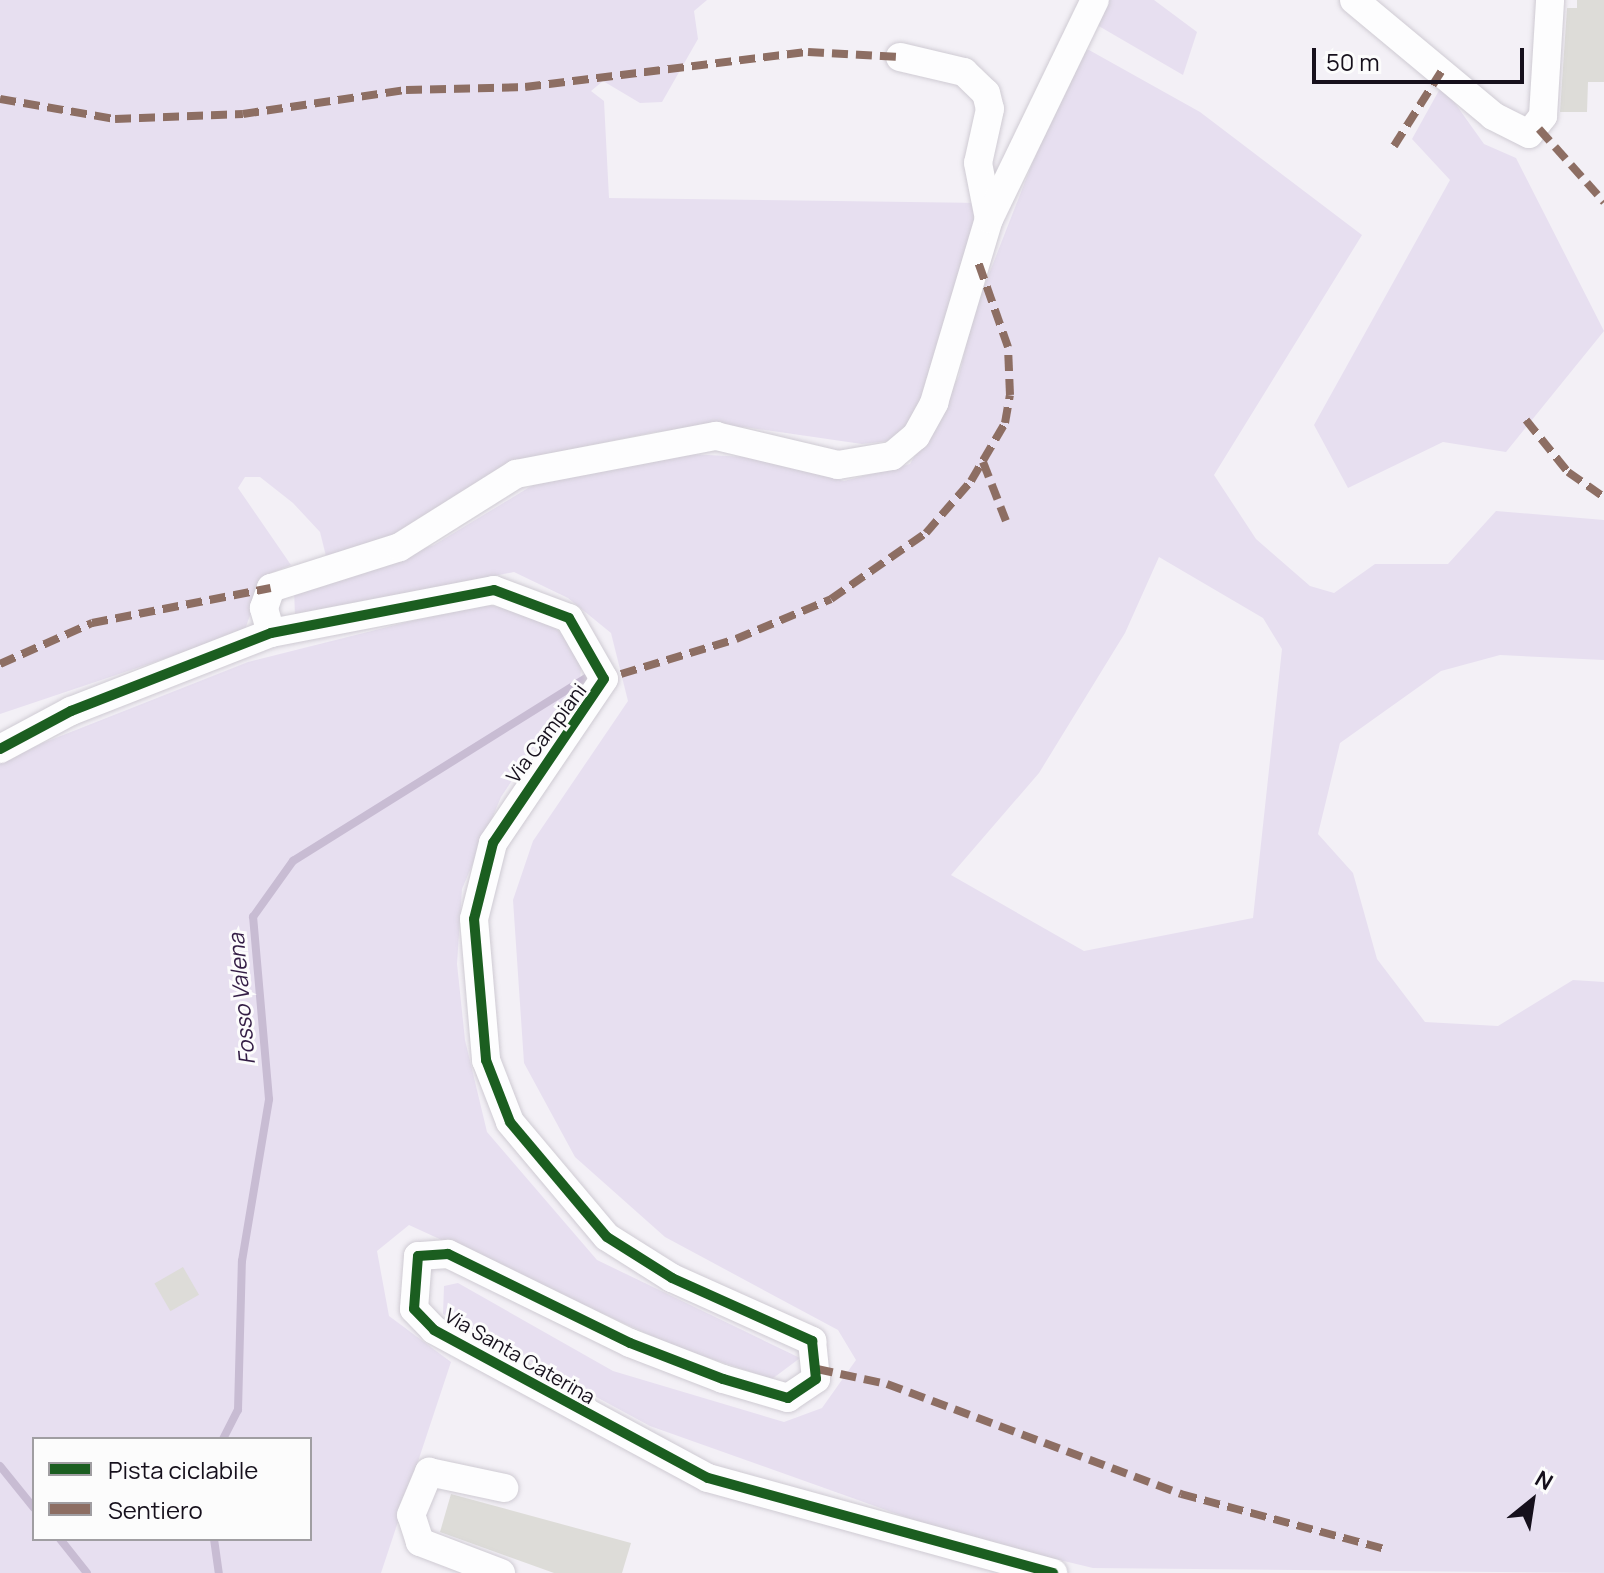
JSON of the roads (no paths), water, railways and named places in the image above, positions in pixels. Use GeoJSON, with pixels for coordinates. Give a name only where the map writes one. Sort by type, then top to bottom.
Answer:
{"type":"FeatureCollection","features":[{"type":"Feature","properties":{"kind":"street"},"geometry":{"type":"LineString","coordinates":[[271,633],[264,608],[271,588],[400,547],[516,474],[716,436],[838,465],[892,456],[916,436],[934,403],[989,219],[1095,0]]}},
{"type":"Feature","properties":{"kind":"street"},"geometry":{"type":"LineString","coordinates":[[1354,0],[1493,116],[1529,134],[1543,116],[1550,0]]}},
{"type":"Feature","properties":{"kind":"street"},"geometry":{"type":"LineString","coordinates":[[900,57],[964,72],[986,93],[990,109],[978,163],[989,219]]}},
{"type":"Feature","properties":{"kind":"street","name":"Via Campiani"},"geometry":{"type":"LineString","coordinates":[[0,749],[71,711],[271,633],[494,590],[569,618],[613,676],[493,843],[474,919],[486,1060],[510,1122],[607,1237],[672,1278],[798,1332],[815,1353]]}},
{"type":"Feature","properties":{"kind":"street","name":"Via Santa Caterina"},"geometry":{"type":"LineString","coordinates":[[815,1353],[816,1379],[788,1398],[630,1343],[448,1254],[418,1256],[411,1276],[414,1309],[434,1330],[708,1478],[1053,1573]]}},
{"type":"Feature","properties":{"kind":"street"},"geometry":{"type":"LineString","coordinates":[[501,1573],[420,1542],[411,1515],[429,1472],[504,1488]]}},
{"type":"Feature","properties":{"kind":"waterway","name":"Fosso Valena"},"geometry":{"type":"LineString","coordinates":[[224,1437],[238,1410],[242,1261],[269,1099],[253,917],[293,861],[588,677]]}},
{"type":"Feature","properties":{"kind":"waterway","name":"Fosso Valena"},"geometry":{"type":"LineString","coordinates":[[0,1466],[32,1506]]}},
{"type":"Feature","properties":{"kind":"waterway","name":"Fosso Valena"},"geometry":{"type":"LineString","coordinates":[[62,1541],[87,1573]]}},
{"type":"Feature","properties":{"kind":"waterway","name":"Fosso Valena"},"geometry":{"type":"LineString","coordinates":[[214,1541],[219,1573]]}}]}
